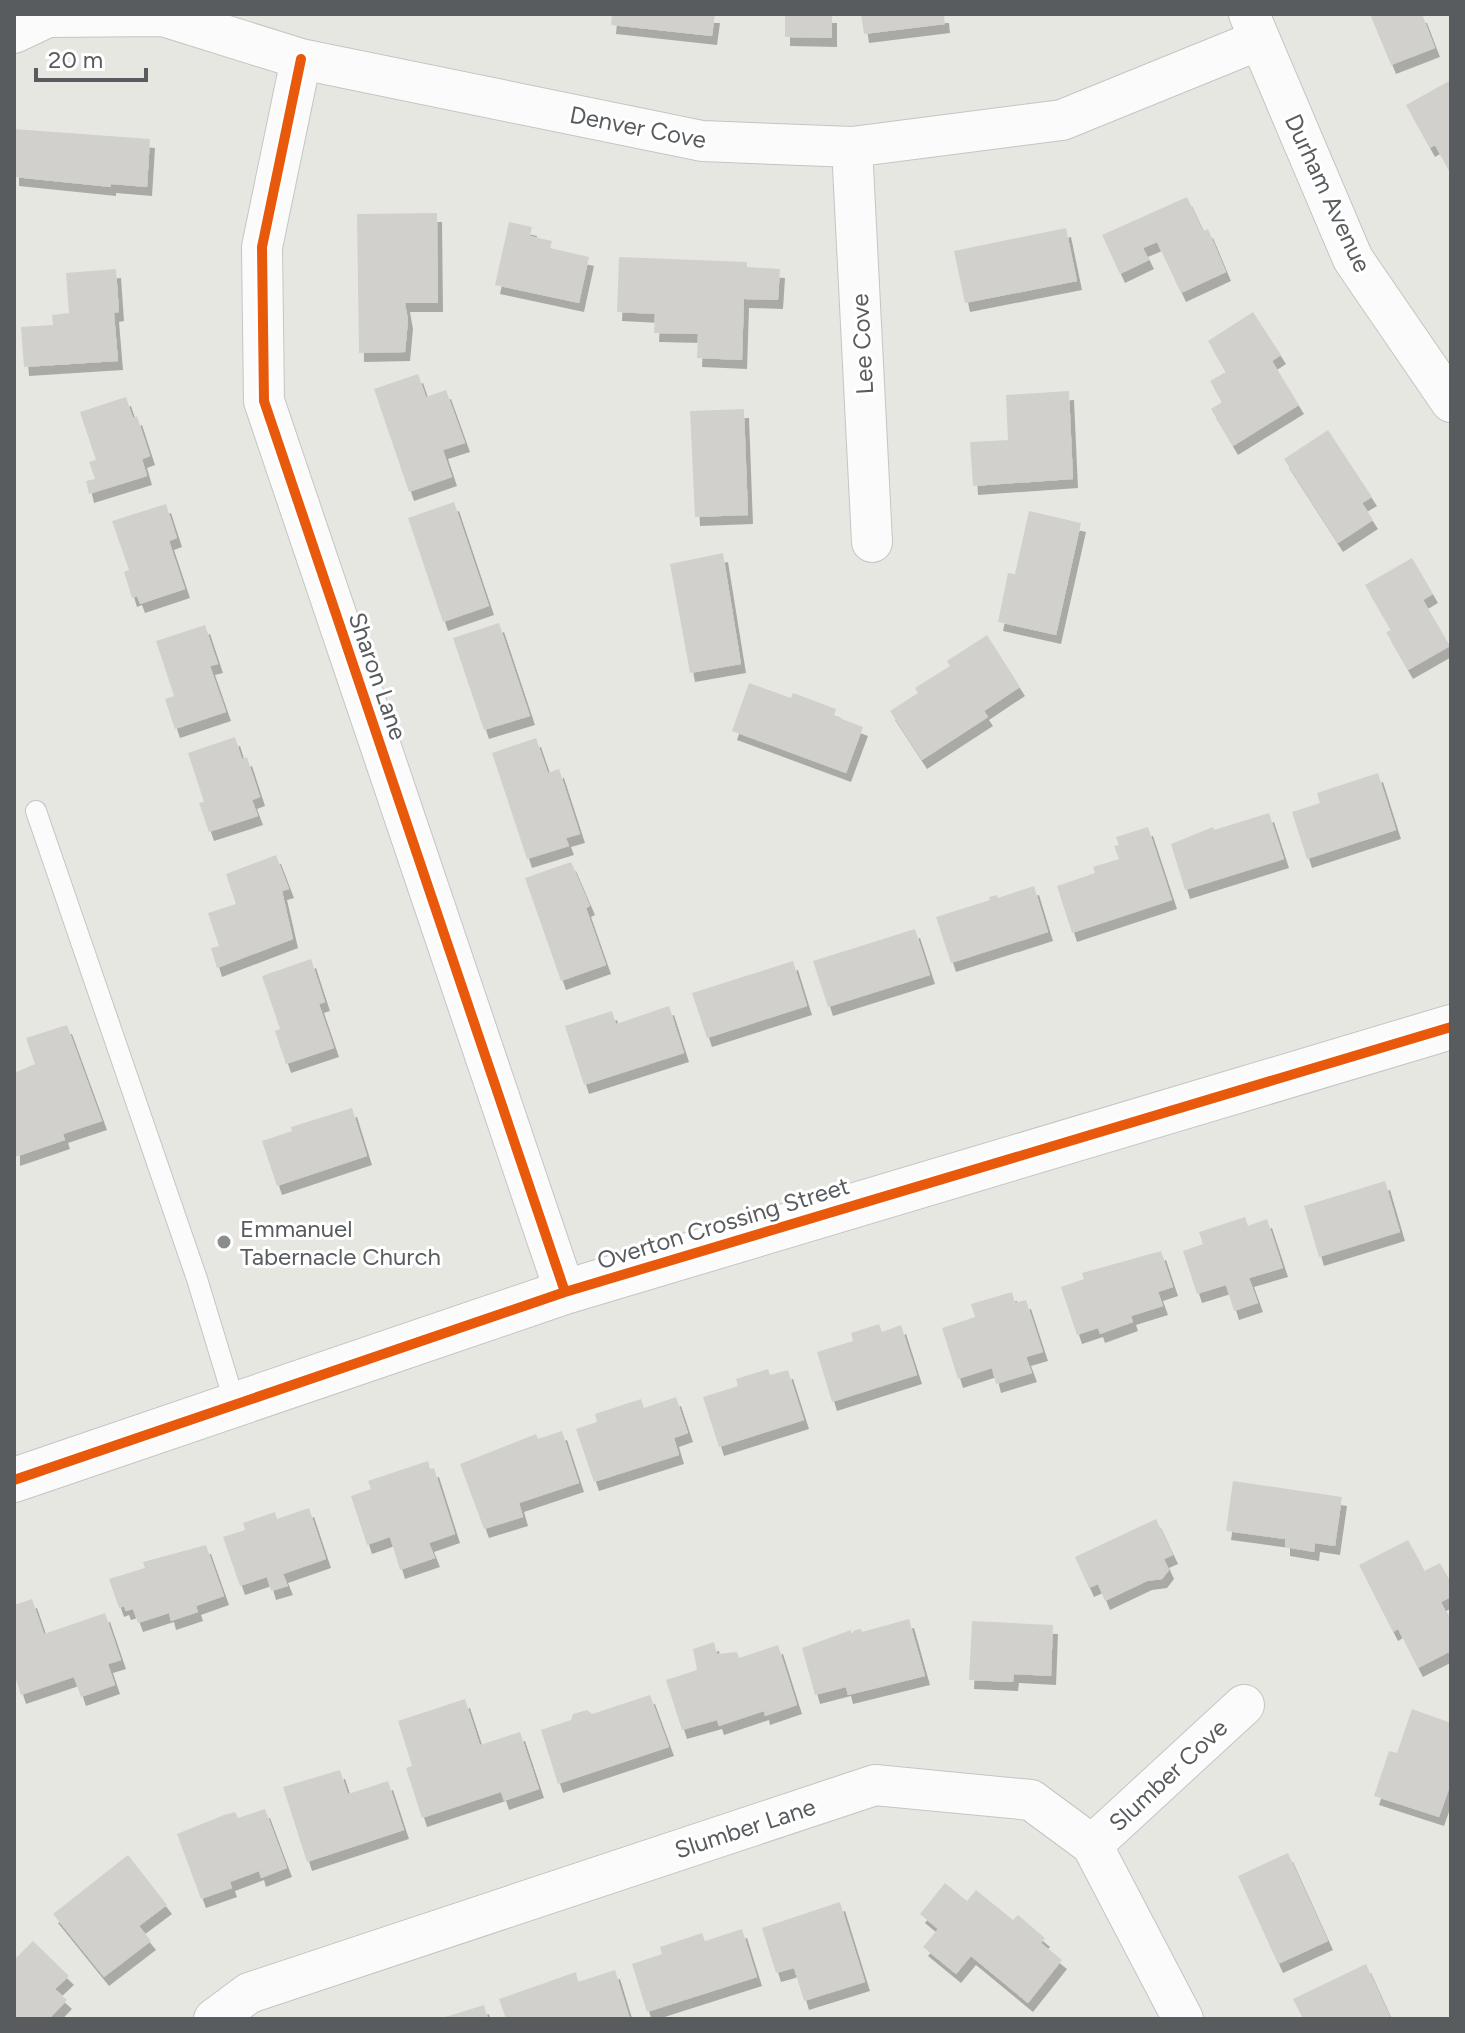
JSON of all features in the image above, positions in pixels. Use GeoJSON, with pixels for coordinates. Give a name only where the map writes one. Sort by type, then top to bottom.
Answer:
{"type":"FeatureCollection","features":[{"type":"Feature","properties":{"kind":"street","name":"Denver Cove"},"geometry":{"type":"LineString","coordinates":[[14,33],[48,17],[163,16],[301,59],[702,141],[852,147],[1062,120],[1254,27]]}},
{"type":"Feature","properties":{"kind":"street","name":"Durham Avenue"},"geometry":{"type":"LineString","coordinates":[[1254,27],[1353,259],[1451,402]]}},
{"type":"Feature","properties":{"kind":"street","name":"Sharon Lane"},"geometry":{"type":"LineString","coordinates":[[301,59],[262,247],[264,401],[565,1292]]}},
{"type":"Feature","properties":{"kind":"street","name":"Lee Cove"},"geometry":{"type":"LineString","coordinates":[[852,147],[872,542]]}},
{"type":"Feature","properties":{"kind":"street","name":"Overton Crossing Street"},"geometry":{"type":"LineString","coordinates":[[14,1480],[565,1292],[1451,1027]]}},
{"type":"Feature","properties":{"kind":"street","name":"Slumber Cove"},"geometry":{"type":"LineString","coordinates":[[1092,1845],[1244,1705]]}},
{"type":"Feature","properties":{"kind":"street","name":"Slumber Lane"},"geometry":{"type":"LineString","coordinates":[[214,2019],[249,1993],[875,1785],[1031,1800],[1092,1845],[1183,2019]]}},
{"type":"Feature","properties":{"kind":"lane"},"geometry":{"type":"LineString","coordinates":[[36,811],[197,1279],[235,1404]]}},
{"type":"Feature","properties":{"kind":"building"},"geometry":{"type":"Polygon","coordinates":[[[612,14],[715,14],[712,36],[611,25],[612,14]]]}},
{"type":"Feature","properties":{"kind":"building"},"geometry":{"type":"Polygon","coordinates":[[[785,14],[832,14],[832,38],[785,37],[785,14]]]}},
{"type":"Feature","properties":{"kind":"building"},"geometry":{"type":"Polygon","coordinates":[[[861,14],[944,14],[945,24],[864,34],[861,14]]]}},
{"type":"Feature","properties":{"kind":"building"},"geometry":{"type":"Polygon","coordinates":[[[1370,14],[1422,14],[1435,48],[1391,65],[1370,14]]]}},
{"type":"Feature","properties":{"kind":"building"},"geometry":{"type":"Polygon","coordinates":[[[1449,81],[1451,174],[1435,145],[1430,148],[1406,105],[1449,81]]]}},
{"type":"Feature","properties":{"kind":"building"},"geometry":{"type":"Polygon","coordinates":[[[14,129],[150,139],[147,187],[111,184],[111,187],[14,177],[14,129]]]}},
{"type":"Feature","properties":{"kind":"building"},"geometry":{"type":"Polygon","coordinates":[[[1187,197],[1203,231],[1208,229],[1226,272],[1181,293],[1157,242],[1143,248],[1149,260],[1120,274],[1102,235],[1187,197]]]}},
{"type":"Feature","properties":{"kind":"building"},"geometry":{"type":"Polygon","coordinates":[[[437,213],[438,303],[405,303],[408,320],[405,352],[359,353],[357,214],[437,213]]]}},
{"type":"Feature","properties":{"kind":"building"},"geometry":{"type":"Polygon","coordinates":[[[509,222],[532,227],[530,236],[552,241],[550,248],[589,257],[579,303],[495,285],[509,222]]]}},
{"type":"Feature","properties":{"kind":"building"},"geometry":{"type":"Polygon","coordinates":[[[1066,228],[1077,281],[965,303],[954,251],[1066,228]]]}},
{"type":"Feature","properties":{"kind":"building"},"geometry":{"type":"Polygon","coordinates":[[[619,257],[747,262],[747,267],[780,269],[778,300],[744,299],[742,360],[697,358],[698,334],[654,333],[655,314],[617,312],[619,257]]]}},
{"type":"Feature","properties":{"kind":"building"},"geometry":{"type":"Polygon","coordinates":[[[116,269],[119,312],[114,313],[118,361],[24,367],[21,327],[53,325],[52,315],[69,313],[66,273],[116,269]]]}},
{"type":"Feature","properties":{"kind":"building"},"geometry":{"type":"Polygon","coordinates":[[[1253,312],[1281,355],[1272,361],[1299,405],[1233,446],[1211,409],[1222,402],[1210,381],[1226,372],[1208,341],[1253,312]]]}},
{"type":"Feature","properties":{"kind":"building"},"geometry":{"type":"Polygon","coordinates":[[[418,374],[426,397],[446,390],[465,443],[443,450],[452,477],[409,492],[374,389],[418,374]]]}},
{"type":"Feature","properties":{"kind":"building"},"geometry":{"type":"Polygon","coordinates":[[[1069,391],[1073,479],[973,486],[970,442],[1008,440],[1006,395],[1069,391]]]}},
{"type":"Feature","properties":{"kind":"building"},"geometry":{"type":"Polygon","coordinates":[[[126,397],[133,418],[137,416],[150,456],[142,459],[147,476],[89,494],[86,481],[95,479],[89,462],[96,460],[80,412],[126,397]]]}},
{"type":"Feature","properties":{"kind":"building"},"geometry":{"type":"Polygon","coordinates":[[[744,409],[748,515],[695,517],[690,411],[744,409]]]}},
{"type":"Feature","properties":{"kind":"building"},"geometry":{"type":"Polygon","coordinates":[[[1328,430],[1372,497],[1362,503],[1373,520],[1338,543],[1284,459],[1328,430]]]}},
{"type":"Feature","properties":{"kind":"building"},"geometry":{"type":"Polygon","coordinates":[[[454,502],[489,606],[443,622],[408,518],[454,502]]]}},
{"type":"Feature","properties":{"kind":"building"},"geometry":{"type":"Polygon","coordinates":[[[166,504],[177,538],[169,541],[185,589],[140,604],[137,596],[132,598],[124,572],[129,570],[112,521],[166,504]]]}},
{"type":"Feature","properties":{"kind":"building"},"geometry":{"type":"Polygon","coordinates":[[[1029,511],[1081,523],[1056,635],[998,622],[1008,573],[1015,574],[1029,511]]]}},
{"type":"Feature","properties":{"kind":"building"},"geometry":{"type":"Polygon","coordinates":[[[723,553],[741,664],[690,673],[670,564],[723,553]]]}},
{"type":"Feature","properties":{"kind":"building"},"geometry":{"type":"Polygon","coordinates":[[[1412,558],[1433,594],[1423,600],[1450,646],[1408,670],[1386,632],[1391,630],[1365,585],[1412,558]]]}},
{"type":"Feature","properties":{"kind":"building"},"geometry":{"type":"Polygon","coordinates":[[[499,623],[530,716],[484,730],[453,638],[499,623]]]}},
{"type":"Feature","properties":{"kind":"building"},"geometry":{"type":"Polygon","coordinates":[[[205,625],[218,664],[210,666],[226,712],[175,729],[165,699],[174,696],[156,641],[205,625]]]}},
{"type":"Feature","properties":{"kind":"building"},"geometry":{"type":"Polygon","coordinates":[[[987,635],[1020,687],[984,711],[988,717],[922,760],[890,711],[918,693],[915,688],[950,666],[947,661],[987,635]]]}},
{"type":"Feature","properties":{"kind":"building"},"geometry":{"type":"Polygon","coordinates":[[[749,683],[791,698],[793,693],[836,709],[834,716],[863,727],[846,773],[732,731],[749,683]]]}},
{"type":"Feature","properties":{"kind":"building"},"geometry":{"type":"Polygon","coordinates":[[[235,737],[242,759],[247,757],[260,797],[252,800],[258,816],[209,832],[199,803],[204,802],[188,753],[235,737]]]}},
{"type":"Feature","properties":{"kind":"building"},"geometry":{"type":"Polygon","coordinates":[[[536,738],[548,773],[559,769],[580,834],[566,838],[569,846],[527,859],[492,753],[536,738]]]}},
{"type":"Feature","properties":{"kind":"building"},"geometry":{"type":"Polygon","coordinates":[[[1378,773],[1396,830],[1307,859],[1292,812],[1320,803],[1317,793],[1378,773]]]}},
{"type":"Feature","properties":{"kind":"building"},"geometry":{"type":"Polygon","coordinates":[[[1269,813],[1284,859],[1185,890],[1171,844],[1213,827],[1214,830],[1269,813]]]}},
{"type":"Feature","properties":{"kind":"building"},"geometry":{"type":"Polygon","coordinates":[[[1148,827],[1172,900],[1072,933],[1057,886],[1095,873],[1093,867],[1119,859],[1114,846],[1119,845],[1116,837],[1148,827]]]}},
{"type":"Feature","properties":{"kind":"building"},"geometry":{"type":"Polygon","coordinates":[[[276,855],[289,889],[282,891],[293,939],[217,968],[211,948],[219,946],[208,913],[236,904],[226,874],[276,855]]]}},
{"type":"Feature","properties":{"kind":"building"},"geometry":{"type":"Polygon","coordinates":[[[571,862],[590,906],[586,908],[606,965],[561,981],[525,878],[571,862]]]}},
{"type":"Feature","properties":{"kind":"building"},"geometry":{"type":"Polygon","coordinates":[[[1034,886],[1048,932],[951,963],[936,917],[990,900],[989,897],[997,895],[998,898],[1034,886]]]}},
{"type":"Feature","properties":{"kind":"building"},"geometry":{"type":"Polygon","coordinates":[[[915,929],[930,975],[828,1007],[813,961],[915,929]]]}},
{"type":"Feature","properties":{"kind":"building"},"geometry":{"type":"Polygon","coordinates":[[[311,959],[325,1002],[319,1004],[334,1048],[286,1064],[275,1031],[280,1029],[262,976],[311,959]]]}},
{"type":"Feature","properties":{"kind":"building"},"geometry":{"type":"Polygon","coordinates":[[[793,961],[807,1006],[707,1038],[692,993],[793,961]]]}},
{"type":"Feature","properties":{"kind":"building"},"geometry":{"type":"Polygon","coordinates":[[[669,1006],[684,1053],[584,1085],[565,1026],[612,1011],[616,1024],[669,1006]]]}},
{"type":"Feature","properties":{"kind":"building"},"geometry":{"type":"Polygon","coordinates":[[[67,1025],[102,1121],[63,1134],[65,1140],[15,1157],[14,1073],[35,1064],[26,1038],[67,1025]]]}},
{"type":"Feature","properties":{"kind":"building"},"geometry":{"type":"Polygon","coordinates":[[[352,1108],[367,1156],[277,1186],[262,1141],[292,1131],[291,1127],[352,1108]]]}},
{"type":"Feature","properties":{"kind":"building"},"geometry":{"type":"Polygon","coordinates":[[[1385,1181],[1400,1232],[1319,1257],[1304,1206],[1385,1181]]]}},
{"type":"Feature","properties":{"kind":"building"},"geometry":{"type":"Polygon","coordinates":[[[1245,1217],[1248,1226],[1267,1219],[1283,1268],[1249,1278],[1258,1303],[1234,1311],[1226,1285],[1197,1294],[1183,1251],[1203,1244],[1199,1232],[1245,1217]]]}},
{"type":"Feature","properties":{"kind":"building"},"geometry":{"type":"Polygon","coordinates":[[[1161,1251],[1173,1287],[1158,1292],[1163,1306],[1131,1316],[1133,1322],[1100,1334],[1098,1328],[1077,1335],[1061,1287],[1084,1279],[1082,1273],[1161,1251]]]}},
{"type":"Feature","properties":{"kind":"building"},"geometry":{"type":"Polygon","coordinates":[[[1012,1292],[1015,1303],[1026,1300],[1043,1352],[1026,1357],[1032,1373],[996,1384],[992,1368],[958,1379],[942,1328],[975,1317],[971,1304],[1012,1292]]]}},
{"type":"Feature","properties":{"kind":"building"},"geometry":{"type":"Polygon","coordinates":[[[879,1324],[882,1332],[901,1325],[917,1375],[832,1402],[817,1352],[853,1341],[851,1333],[879,1324]]]}},
{"type":"Feature","properties":{"kind":"building"},"geometry":{"type":"Polygon","coordinates":[[[768,1369],[770,1375],[788,1370],[804,1420],[719,1447],[703,1397],[738,1386],[736,1379],[768,1369]]]}},
{"type":"Feature","properties":{"kind":"building"},"geometry":{"type":"Polygon","coordinates":[[[676,1397],[688,1433],[674,1438],[679,1455],[594,1482],[576,1429],[597,1422],[595,1414],[641,1399],[644,1408],[676,1397]]]}},
{"type":"Feature","properties":{"kind":"building"},"geometry":{"type":"Polygon","coordinates":[[[562,1431],[579,1483],[519,1503],[523,1517],[484,1529],[460,1464],[536,1434],[538,1439],[562,1431]]]}},
{"type":"Feature","properties":{"kind":"building"},"geometry":{"type":"Polygon","coordinates":[[[428,1461],[430,1469],[434,1468],[455,1534],[429,1543],[435,1558],[400,1570],[390,1537],[367,1545],[351,1496],[371,1489],[368,1481],[428,1461]]]}},
{"type":"Feature","properties":{"kind":"building"},"geometry":{"type":"Polygon","coordinates":[[[1233,1481],[1342,1497],[1335,1546],[1315,1543],[1314,1552],[1285,1547],[1285,1539],[1226,1531],[1233,1481]]]}},
{"type":"Feature","properties":{"kind":"building"},"geometry":{"type":"Polygon","coordinates":[[[309,1508],[326,1559],[283,1574],[288,1586],[271,1591],[267,1577],[240,1586],[223,1537],[245,1530],[243,1523],[275,1512],[277,1519],[309,1508]]]}},
{"type":"Feature","properties":{"kind":"building"},"geometry":{"type":"Polygon","coordinates":[[[1156,1519],[1173,1555],[1164,1559],[1169,1570],[1162,1579],[1147,1581],[1105,1601],[1098,1584],[1089,1588],[1075,1557],[1156,1519]]]}},
{"type":"Feature","properties":{"kind":"building"},"geometry":{"type":"Polygon","coordinates":[[[1408,1540],[1424,1571],[1440,1563],[1451,1584],[1451,1597],[1441,1602],[1451,1622],[1451,1651],[1418,1668],[1398,1629],[1393,1632],[1359,1565],[1408,1540]]]}},
{"type":"Feature","properties":{"kind":"building"},"geometry":{"type":"Polygon","coordinates":[[[206,1545],[224,1596],[196,1606],[198,1612],[171,1621],[169,1613],[138,1623],[133,1609],[126,1611],[124,1606],[119,1608],[109,1579],[145,1568],[143,1562],[206,1545]]]}},
{"type":"Feature","properties":{"kind":"building"},"geometry":{"type":"Polygon","coordinates":[[[32,1599],[44,1634],[105,1613],[121,1660],[108,1664],[115,1685],[81,1697],[74,1677],[21,1695],[14,1673],[14,1605],[32,1599]]]}},
{"type":"Feature","properties":{"kind":"building"},"geometry":{"type":"Polygon","coordinates":[[[909,1619],[925,1676],[848,1695],[846,1687],[815,1695],[802,1648],[851,1630],[851,1634],[855,1630],[861,1629],[862,1632],[909,1619]]]}},
{"type":"Feature","properties":{"kind":"building"},"geometry":{"type":"Polygon","coordinates":[[[972,1621],[1053,1625],[1051,1676],[1014,1674],[1013,1682],[969,1680],[972,1621]]]}},
{"type":"Feature","properties":{"kind":"building"},"geometry":{"type":"Polygon","coordinates":[[[714,1642],[717,1654],[737,1652],[739,1658],[778,1645],[797,1705],[765,1716],[764,1711],[719,1726],[717,1720],[682,1730],[666,1680],[697,1670],[693,1649],[714,1642]]]}},
{"type":"Feature","properties":{"kind":"building"},"geometry":{"type":"Polygon","coordinates":[[[650,1695],[669,1747],[558,1784],[541,1730],[571,1720],[573,1714],[587,1710],[592,1714],[650,1695]]]}},
{"type":"Feature","properties":{"kind":"building"},"geometry":{"type":"Polygon","coordinates":[[[465,1699],[480,1745],[520,1732],[539,1789],[504,1801],[501,1792],[422,1818],[406,1768],[412,1766],[398,1721],[465,1699]]]}},
{"type":"Feature","properties":{"kind":"building"},"geometry":{"type":"Polygon","coordinates":[[[1412,1709],[1451,1723],[1451,1783],[1439,1817],[1374,1796],[1389,1751],[1397,1753],[1412,1709]]]}},
{"type":"Feature","properties":{"kind":"building"},"geometry":{"type":"Polygon","coordinates":[[[340,1770],[348,1794],[388,1781],[404,1830],[307,1862],[283,1787],[340,1770]]]}},
{"type":"Feature","properties":{"kind":"building"},"geometry":{"type":"Polygon","coordinates":[[[265,1809],[287,1868],[261,1878],[259,1871],[230,1882],[232,1888],[201,1899],[177,1834],[224,1815],[235,1812],[238,1818],[265,1809]]]}},
{"type":"Feature","properties":{"kind":"building"},"geometry":{"type":"Polygon","coordinates":[[[1288,1853],[1328,1941],[1278,1964],[1238,1876],[1288,1853]]]}},
{"type":"Feature","properties":{"kind":"building"},"geometry":{"type":"Polygon","coordinates":[[[128,1855],[167,1905],[139,1926],[151,1941],[104,1977],[53,1914],[128,1855]]]}},
{"type":"Feature","properties":{"kind":"building"},"geometry":{"type":"Polygon","coordinates":[[[945,1883],[967,1901],[976,1890],[1013,1920],[1018,1915],[1045,1938],[1041,1943],[1062,1960],[1028,2003],[971,1956],[956,1974],[923,1947],[938,1929],[920,1914],[945,1883]]]}},
{"type":"Feature","properties":{"kind":"building"},"geometry":{"type":"Polygon","coordinates":[[[840,1902],[865,1982],[804,2001],[794,1968],[776,1973],[762,1928],[840,1902]]]}},
{"type":"Feature","properties":{"kind":"building"},"geometry":{"type":"Polygon","coordinates":[[[742,1929],[757,1977],[647,2012],[632,1964],[662,1954],[660,1947],[702,1933],[705,1941],[742,1929]]]}},
{"type":"Feature","properties":{"kind":"building"},"geometry":{"type":"Polygon","coordinates":[[[33,1941],[69,1976],[55,1989],[67,2000],[49,2019],[14,2019],[14,1960],[33,1941]]]}},
{"type":"Feature","properties":{"kind":"building"},"geometry":{"type":"Polygon","coordinates":[[[1366,1964],[1391,2019],[1303,2019],[1293,1999],[1366,1964]]]}},
{"type":"Feature","properties":{"kind":"building"},"geometry":{"type":"Polygon","coordinates":[[[615,1970],[630,2019],[506,2019],[499,1999],[576,1972],[578,1982],[615,1970]]]}},
{"type":"Feature","properties":{"kind":"building"},"geometry":{"type":"Polygon","coordinates":[[[484,2005],[488,2019],[442,2019],[442,2018],[484,2005]]]}},
{"type":"Feature","properties":{"kind":"cycle path"},"geometry":{"type":"LineString","coordinates":[[301,59],[262,247],[264,401],[565,1292]]}},
{"type":"Feature","properties":{"kind":"cycle path"},"geometry":{"type":"LineString","coordinates":[[14,1480],[565,1292],[1451,1027]]}},
{"type":"Feature","properties":{"kind":"place","name":"Emmanuel Tabernacle Church"},"geometry":{"type":"Point","coordinates":[224,1242]}}]}
